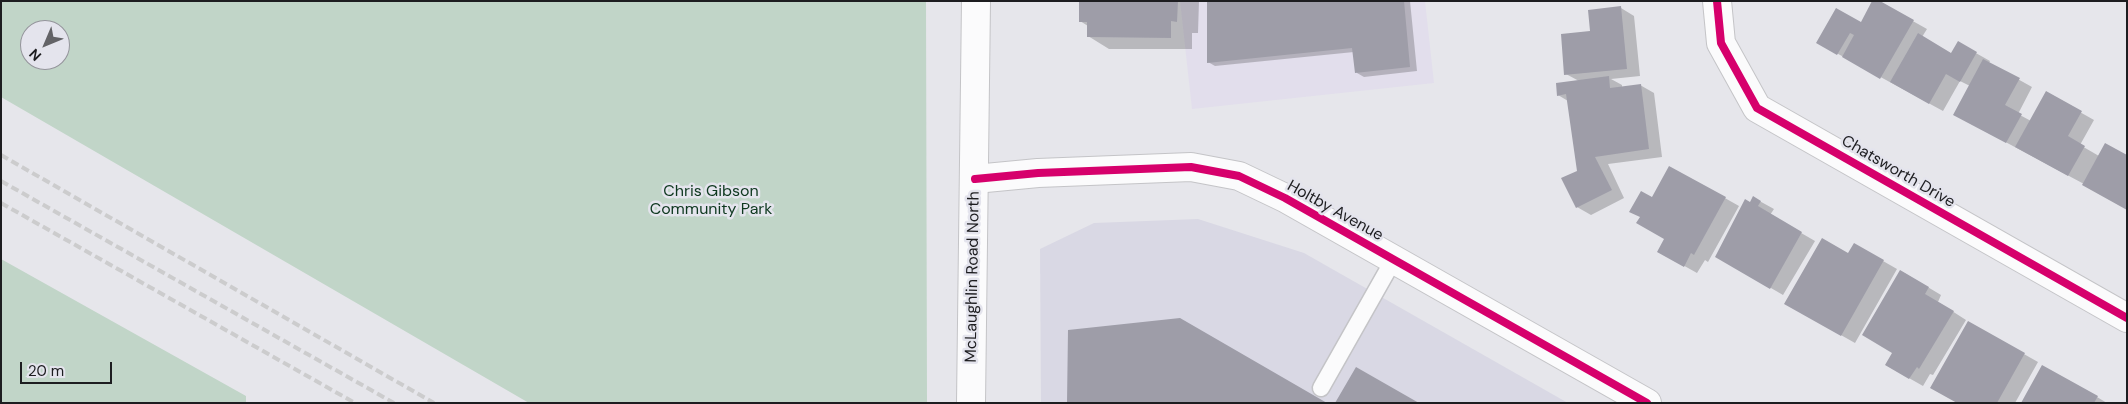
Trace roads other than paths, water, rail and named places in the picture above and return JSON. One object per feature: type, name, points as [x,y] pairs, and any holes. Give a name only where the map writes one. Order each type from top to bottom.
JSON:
[{"type":"street","name":"McLaughlin Road North","points":[[971,403],[976,1]]},
{"type":"street","name":"Chatsworth Drive","points":[[1717,1],[1721,44],[1757,108],[2127,318]]},
{"type":"street","name":"Holtby Avenue","points":[[975,179],[1038,173],[1191,167],[1239,176],[1285,198],[1648,403]]},
{"type":"lane","points":[[1321,388],[1394,259]]},
{"type":"railway","points":[[1,155],[434,403]]},
{"type":"railway","points":[[1,181],[394,403]]},
{"type":"railway","points":[[1,203],[355,403]]},
{"type":"park label","name":"Chris Gibson Community Park","points":[[711,201]]}]
